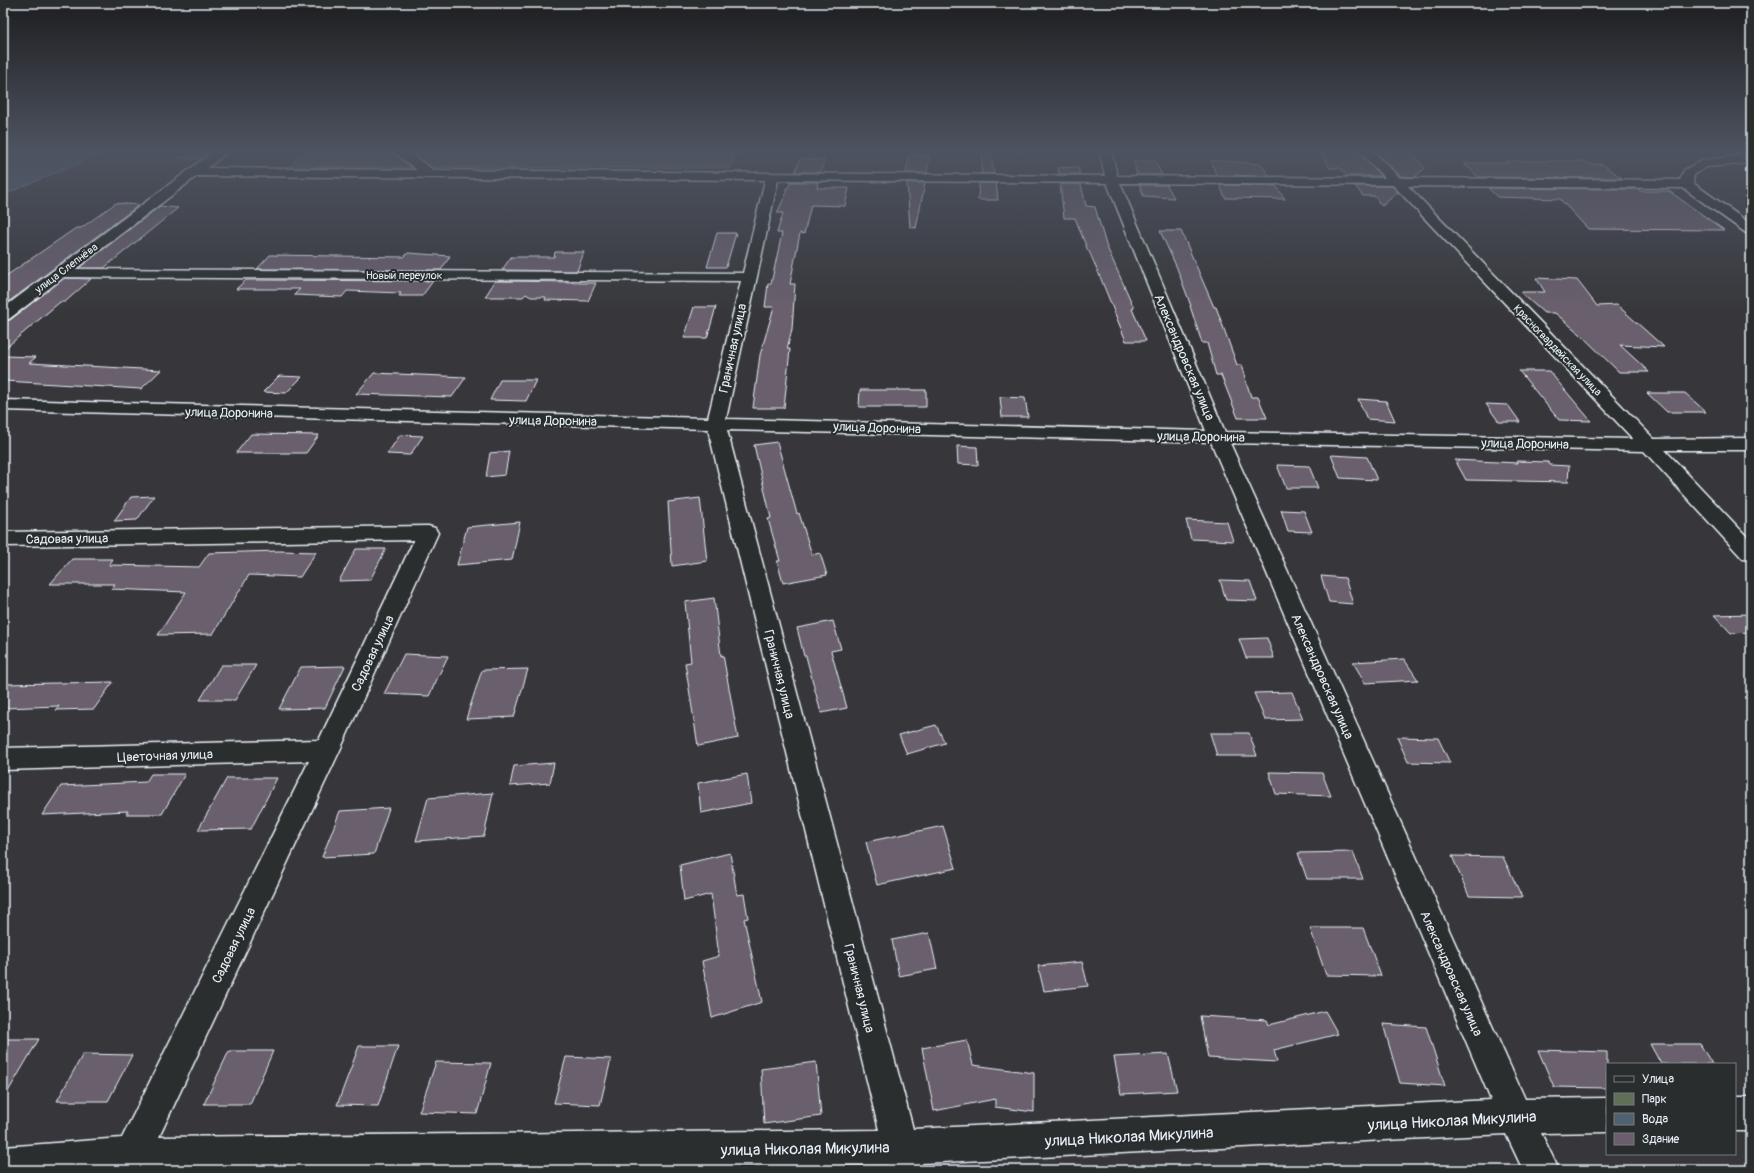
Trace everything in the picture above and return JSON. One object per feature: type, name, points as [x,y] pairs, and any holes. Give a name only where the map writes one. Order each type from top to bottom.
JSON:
[{"type":"street","name":"улица Слепнёва","points":[[3,316],[152,204]]},
{"type":"street","name":"Граничная улица","points":[[766,204],[716,423],[903,1159]]},
{"type":"street","name":"Александровская улица","points":[[1122,204],[1218,437],[1515,1116],[1541,1170]]},
{"type":"street","name":"Красногвардейская улица","points":[[1418,204],[1649,445],[1751,554]]},
{"type":"street","points":[[1714,204],[1751,230]]},
{"type":"street","name":"Новый переулок","points":[[60,273],[748,277]]},
{"type":"street","name":"улица Доронина","points":[[3,405],[483,419],[716,423],[1218,437],[1649,445],[1751,444]]},
{"type":"street","name":"Садовая улица","points":[[3,539],[428,533],[327,750],[132,1155]]},
{"type":"street","name":"Цветочная улица","points":[[3,759],[327,750]]},
{"type":"street","points":[[1736,1114],[1751,1114]]},
{"type":"street","name":"улица Николая Микулина","points":[[11,1167],[132,1155],[903,1159],[1515,1116],[1606,1115]]},
{"type":"building","points":[[115,204],[139,205],[3,306],[3,278],[76,228],[81,228]]},
{"type":"building","points":[[781,204],[846,204],[845,206],[811,205],[804,234],[800,233],[790,284],[795,284],[792,329],[787,349],[790,349],[784,408],[753,408],[760,355],[774,307],[765,307],[768,284],[771,284],[782,233],[777,233],[783,213],[777,213]]},
{"type":"building","points":[[908,204],[921,204],[916,228],[910,227]]},
{"type":"building","points":[[1062,204],[1085,204],[1086,206],[1095,207],[1106,245],[1134,308],[1132,309],[1146,341],[1126,341],[1075,218],[1064,218]]},
{"type":"building","points":[[1564,204],[1687,204],[1724,230],[1588,229]]},
{"type":"building","points":[[160,206],[178,208],[104,268],[79,268]]},
{"type":"building","points":[[1160,231],[1181,231],[1214,307],[1216,307],[1237,365],[1241,365],[1251,397],[1258,397],[1267,418],[1238,418],[1221,375],[1216,375],[1207,343],[1202,343],[1191,306],[1177,268]]},
{"type":"building","points":[[717,233],[736,233],[726,267],[707,267]]},
{"type":"building","points":[[555,252],[584,252],[577,271],[502,270],[511,257],[554,257]]},
{"type":"building","points":[[408,253],[450,256],[441,270],[257,269],[270,255],[404,257]]},
{"type":"building","points":[[64,278],[91,279],[65,302],[60,302],[3,350],[3,322],[10,320]]},
{"type":"building","points":[[1536,278],[1577,280],[1597,306],[1617,305],[1664,347],[1620,345],[1649,372],[1619,372],[1579,333],[1555,313],[1544,313],[1520,292],[1545,292]]},
{"type":"building","points":[[246,280],[433,281],[422,296],[399,296],[401,293],[347,291],[342,297],[294,295],[300,289],[236,289]]},
{"type":"building","points":[[495,281],[596,283],[588,301],[545,300],[546,297],[531,297],[526,294],[523,297],[485,297]]},
{"type":"building","points":[[694,307],[716,307],[707,338],[684,338]]},
{"type":"building","points":[[3,356],[36,357],[29,363],[161,370],[141,389],[5,381],[3,383]]},
{"type":"building","points":[[1519,371],[1549,371],[1591,421],[1559,420]]},
{"type":"building","points":[[374,373],[466,377],[452,397],[356,394]]},
{"type":"building","points":[[279,376],[302,377],[286,393],[263,392]]},
{"type":"building","points":[[500,380],[536,380],[526,401],[490,400]]},
{"type":"building","points":[[860,390],[926,390],[926,407],[859,407]]},
{"type":"building","points":[[1647,393],[1685,393],[1706,412],[1667,412]]},
{"type":"building","points":[[1000,397],[1025,398],[1028,417],[1002,417]]},
{"type":"building","points":[[1358,399],[1386,401],[1395,421],[1367,419]]},
{"type":"building","points":[[1486,404],[1508,405],[1520,422],[1499,422]]},
{"type":"building","points":[[251,434],[319,435],[306,453],[236,453]]},
{"type":"building","points":[[400,435],[423,436],[410,455],[387,454]]},
{"type":"building","points":[[777,442],[797,514],[799,513],[812,555],[820,553],[827,575],[783,583],[777,561],[780,561],[768,519],[771,518],[754,445]]},
{"type":"building","points":[[957,446],[977,447],[978,465],[958,464]]},
{"type":"building","points":[[509,451],[505,475],[486,477],[490,453]]},
{"type":"building","points":[[1331,455],[1367,457],[1377,480],[1340,478]]},
{"type":"building","points":[[1455,460],[1518,463],[1516,461],[1548,462],[1550,465],[1569,466],[1568,482],[1466,480]]},
{"type":"building","points":[[1277,465],[1309,466],[1318,488],[1286,488]]},
{"type":"building","points":[[154,496],[137,520],[114,521],[131,497]]},
{"type":"building","points":[[700,498],[707,561],[672,566],[668,502]]},
{"type":"building","points":[[1281,510],[1304,511],[1312,532],[1288,531]]},
{"type":"building","points":[[1186,520],[1227,522],[1233,541],[1191,539]]},
{"type":"building","points":[[520,522],[512,560],[457,565],[467,527]]},
{"type":"building","points":[[356,549],[386,549],[370,580],[339,581]]},
{"type":"building","points":[[280,551],[316,552],[300,577],[249,575],[213,634],[158,635],[186,592],[111,589],[115,584],[50,584],[72,559],[113,559],[109,565],[199,567],[209,553]]},
{"type":"building","points":[[1321,576],[1345,578],[1353,604],[1329,602]]},
{"type":"building","points":[[1220,580],[1250,581],[1257,601],[1226,600]]},
{"type":"building","points":[[714,598],[721,656],[723,655],[738,738],[698,746],[685,663],[691,662],[685,602]]},
{"type":"building","points":[[1751,614],[1751,632],[1731,633],[1714,615]]},
{"type":"building","points":[[833,621],[841,649],[831,651],[847,708],[821,713],[797,628]]},
{"type":"building","points":[[1267,638],[1274,658],[1246,658],[1239,639]]},
{"type":"building","points":[[404,654],[448,656],[429,696],[384,694]]},
{"type":"building","points":[[1404,659],[1418,680],[1365,683],[1353,662]]},
{"type":"building","points":[[221,665],[256,665],[235,700],[200,700]]},
{"type":"building","points":[[345,666],[325,708],[279,709],[301,667]]},
{"type":"building","points":[[528,669],[514,717],[466,719],[482,670]]},
{"type":"building","points":[[113,682],[94,709],[56,710],[59,706],[3,708],[3,684]]},
{"type":"building","points":[[1292,692],[1303,719],[1265,720],[1254,693]]},
{"type":"building","points":[[936,725],[945,743],[907,754],[899,735]]},
{"type":"building","points":[[1210,733],[1249,733],[1257,756],[1217,756]]},
{"type":"building","points":[[1397,737],[1438,738],[1450,763],[1408,762]]},
{"type":"building","points":[[554,763],[550,783],[510,786],[514,766]]},
{"type":"building","points":[[1269,772],[1322,773],[1331,796],[1276,794]]},
{"type":"building","points":[[151,774],[185,774],[162,814],[126,814],[128,811],[42,815],[61,786],[146,782]]},
{"type":"building","points":[[747,774],[751,803],[701,813],[698,783]]},
{"type":"building","points":[[227,778],[277,778],[251,829],[198,830]]},
{"type":"building","points":[[493,793],[484,836],[416,841],[428,798]]},
{"type":"building","points":[[389,808],[374,854],[322,857],[340,811]]},
{"type":"building","points":[[943,826],[956,868],[877,885],[866,842]]},
{"type":"building","points":[[1353,852],[1363,879],[1307,879],[1298,853]]},
{"type":"building","points":[[730,853],[737,895],[744,894],[748,918],[744,919],[762,1002],[712,1018],[702,961],[719,956],[711,894],[684,901],[680,865]]},
{"type":"building","points":[[1452,856],[1503,857],[1522,897],[1469,896]]},
{"type":"building","points":[[1310,928],[1363,928],[1381,976],[1326,975]]},
{"type":"building","points":[[929,933],[937,969],[899,976],[892,940]]},
{"type":"building","points":[[1082,962],[1088,986],[1044,991],[1038,966]]},
{"type":"building","points":[[1325,1011],[1338,1034],[1274,1050],[1277,1062],[1208,1058],[1200,1016],[1267,1020],[1269,1025]]},
{"type":"building","points":[[1383,1024],[1426,1027],[1445,1086],[1400,1083]]},
{"type":"building","points":[[3,1039],[39,1039],[3,1100]]},
{"type":"building","points":[[967,1040],[973,1065],[1034,1073],[1034,1112],[995,1107],[995,1099],[934,1111],[922,1048]]},
{"type":"building","points":[[1650,1044],[1700,1044],[1711,1063],[1660,1063]]},
{"type":"building","points":[[359,1046],[398,1046],[378,1106],[337,1105]]},
{"type":"building","points":[[1538,1050],[1607,1052],[1606,1088],[1554,1087]]},
{"type":"building","points":[[229,1051],[273,1051],[250,1104],[204,1104]]},
{"type":"building","points":[[83,1054],[132,1055],[108,1101],[57,1101]]},
{"type":"building","points":[[1168,1054],[1177,1091],[1121,1094],[1114,1057]]},
{"type":"building","points":[[566,1057],[611,1059],[600,1105],[554,1103]]},
{"type":"building","points":[[436,1062],[491,1063],[477,1114],[419,1112]]},
{"type":"building","points":[[816,1062],[821,1116],[764,1124],[761,1069]]}]
